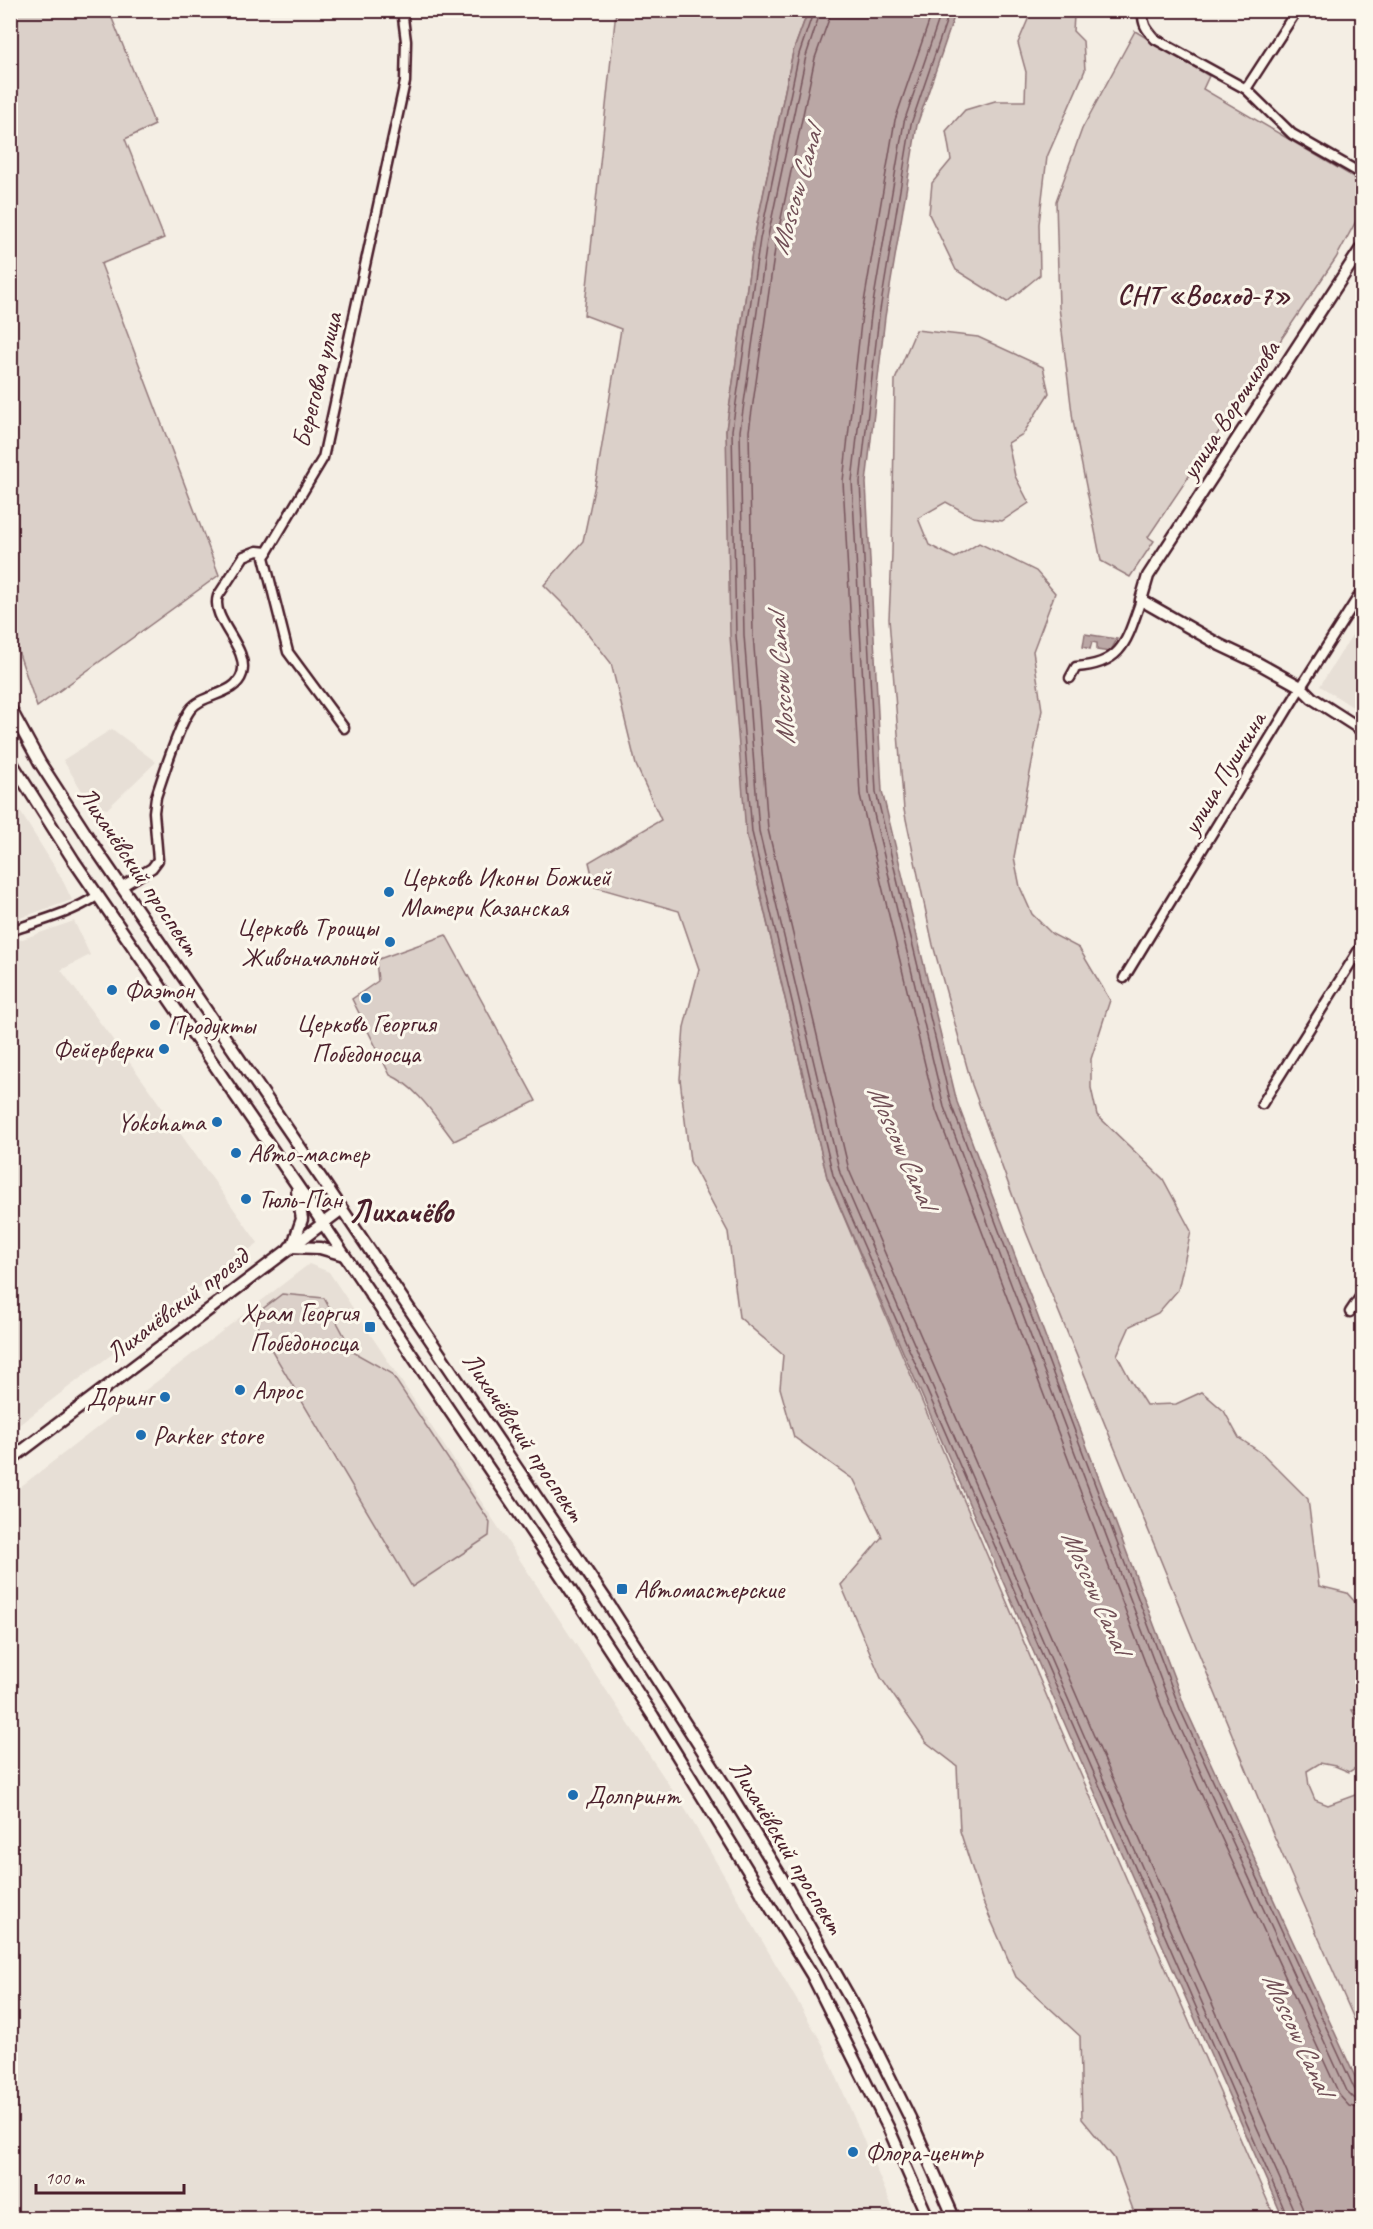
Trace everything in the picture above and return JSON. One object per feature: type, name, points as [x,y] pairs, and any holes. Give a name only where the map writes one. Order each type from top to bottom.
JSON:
[{"type":"main road","name":"улица Ворошилова","points":[[1141,600],[1148,576],[1362,248]]},
{"type":"main road","points":[[1141,600],[1301,687],[1312,698],[1362,730]]},
{"type":"main road","name":"Лихачёвский проспект","points":[[10,708],[45,771],[121,887],[618,1618],[780,1875],[857,2011],[910,2118],[954,2218]]},
{"type":"main road","name":"Лихачёвский проспект","points":[[10,760],[46,819],[323,1223],[627,1675],[787,1932],[838,2025],[888,2127],[928,2218]]},
{"type":"main road","points":[[290,1247],[297,1236],[302,1219],[295,1182]]},
{"type":"main road","name":"Лихачёвский проезд","points":[[10,1460],[342,1209]]},
{"type":"main road","points":[[290,1247],[320,1248],[345,1256]]},
{"type":"street","name":"Береговая улица","points":[[267,552],[323,458],[405,82],[406,41],[402,10]]},
{"type":"street","points":[[1143,10],[1142,21],[1146,30],[1155,39],[1246,89],[1292,134],[1362,174]]},
{"type":"street","points":[[1246,89],[1297,10]]},
{"type":"street","points":[[121,887],[152,868],[158,860],[154,819],[156,797],[189,711],[202,701],[232,687],[240,679],[243,662],[219,612],[216,600],[244,556],[256,551],[267,552],[264,557],[288,652],[344,728]]},
{"type":"street","name":"улица Пушкина","points":[[1124,978],[1362,591]]},
{"type":"street","points":[[1071,678],[1076,667],[1101,663],[1113,657],[1120,650],[1141,600]]},
{"type":"street","points":[[10,931],[64,913],[98,896]]},
{"type":"street","points":[[1262,1104],[1362,945]]},
{"type":"street","points":[[1350,1312],[1362,1294]]},
{"type":"shaded area","points":[[10,11],[109,11],[155,125],[125,139],[164,238],[101,264],[219,575],[37,707],[10,627]]},
{"type":"shaded area","points":[[616,11],[808,11],[793,52],[754,239],[726,430],[746,833],[827,1177],[1056,1718],[1275,2218],[1136,2218],[1114,2158],[1082,2119],[1080,2036],[1016,1977],[983,1902],[960,1831],[957,1766],[926,1742],[881,1678],[841,1585],[882,1537],[854,1480],[794,1437],[780,1388],[783,1355],[739,1317],[728,1232],[690,1161],[680,1079],[684,1027],[699,969],[679,911],[595,887],[589,862],[661,820],[636,765],[611,663],[571,612],[544,585],[583,541],[597,475],[621,329],[584,315]]},
{"type":"shaded area","points":[[1041,11],[1079,11],[1074,16],[1073,31],[1083,41],[1085,70],[1047,157],[1039,224],[1040,275],[1007,302],[956,270],[929,214],[932,183],[951,160],[946,131],[965,110],[995,101],[1025,101],[1026,72],[1018,43],[1029,17]]},
{"type":"shaded area","points":[[1135,31],[1209,76],[1203,89],[1362,182],[1362,210],[1336,258],[1148,537],[1154,541],[1130,577],[1101,561],[1073,421],[1059,307],[1056,201],[1082,129]]},
{"type":"shaded area","points":[[916,330],[978,337],[1043,367],[1049,393],[1023,434],[1008,443],[1015,476],[1029,503],[1002,521],[973,517],[946,502],[918,518],[929,545],[955,558],[979,543],[1036,571],[1055,593],[1033,651],[1042,710],[1014,857],[1020,887],[1032,914],[1052,934],[1079,948],[1110,1000],[1091,1059],[1091,1088],[1097,1115],[1163,1179],[1191,1231],[1178,1290],[1158,1313],[1130,1326],[1117,1355],[1146,1405],[1176,1404],[1202,1392],[1224,1411],[1239,1438],[1263,1454],[1308,1499],[1319,1586],[1347,1593],[1362,1610],[1362,1710],[1352,1710],[1362,1727],[1362,1764],[1349,1772],[1320,1763],[1307,1771],[1309,1786],[1315,1800],[1328,1805],[1355,1795],[1362,1797],[1362,2037],[1268,1822],[1026,1232],[972,1085],[933,945],[904,810],[889,619],[895,380]]},
{"type":"shaded area","points":[[1362,619],[1362,713],[1320,686]]},
{"type":"shaded area","points":[[112,729],[156,762],[107,809],[90,804],[63,760]]},
{"type":"shaded area","points":[[11,797],[61,877],[72,900],[11,921]]},
{"type":"shaded area","points":[[74,921],[90,955],[61,970],[258,1243],[11,1431],[11,943]]},
{"type":"shaded area","points":[[446,935],[536,1101],[454,1141],[418,1095],[390,1075],[352,999],[378,981],[376,960]]},
{"type":"shaded area","points":[[309,1264],[329,1272],[687,1812],[823,2045],[897,2218],[11,2218],[11,1494]]},
{"type":"shaded area","points":[[282,1294],[324,1298],[353,1352],[391,1373],[490,1522],[489,1536],[412,1587],[252,1317]]},
{"type":"water","name":"Moscow Canal","points":[[808,11],[956,11],[917,125],[885,317],[866,483],[882,791],[957,1102],[1185,1707],[1362,2092],[1362,2218],[1283,2218],[827,1177],[746,832],[730,636],[726,430],[754,239],[793,52]]},
{"type":"water","points":[[1085,634],[1117,639],[1110,652],[1097,650],[1097,643],[1092,642],[1090,649],[1083,647]]},
{"type":"place","name":"Церковь Иконы Божией Матери Казанская","points":[[389,892]]},
{"type":"place","name":"Церковь Троицы Живоначальной","points":[[390,942]]},
{"type":"place","name":"Фаэтон","points":[[112,990]]},
{"type":"place","name":"Церковь Георгия Победоносца","points":[[366,998]]},
{"type":"place","name":"Продукты","points":[[155,1025]]},
{"type":"place","name":"Фейерверки","points":[[164,1049]]},
{"type":"place","name":"Yokohama","points":[[217,1122]]},
{"type":"place","name":"Авто-мастер","points":[[236,1153]]},
{"type":"place","name":"Тюль-Пан","points":[[246,1199]]},
{"type":"place","name":"Храм Георгия Победоносца","points":[[370,1327]]},
{"type":"place","name":"Алрос","points":[[240,1390]]},
{"type":"place","name":"Доринг","points":[[165,1397]]},
{"type":"place","name":"Parker store","points":[[141,1435]]},
{"type":"place","name":"Автомастерские","points":[[622,1589]]},
{"type":"place","name":"Долпринт","points":[[573,1795]]},
{"type":"place","name":"Флора-центр","points":[[853,2152]]},
{"type":"district","name":"СНТ «Восход-7»","points":[[1204,295]]},
{"type":"district","name":"Лихачёво","points":[[401,1211]]}]
